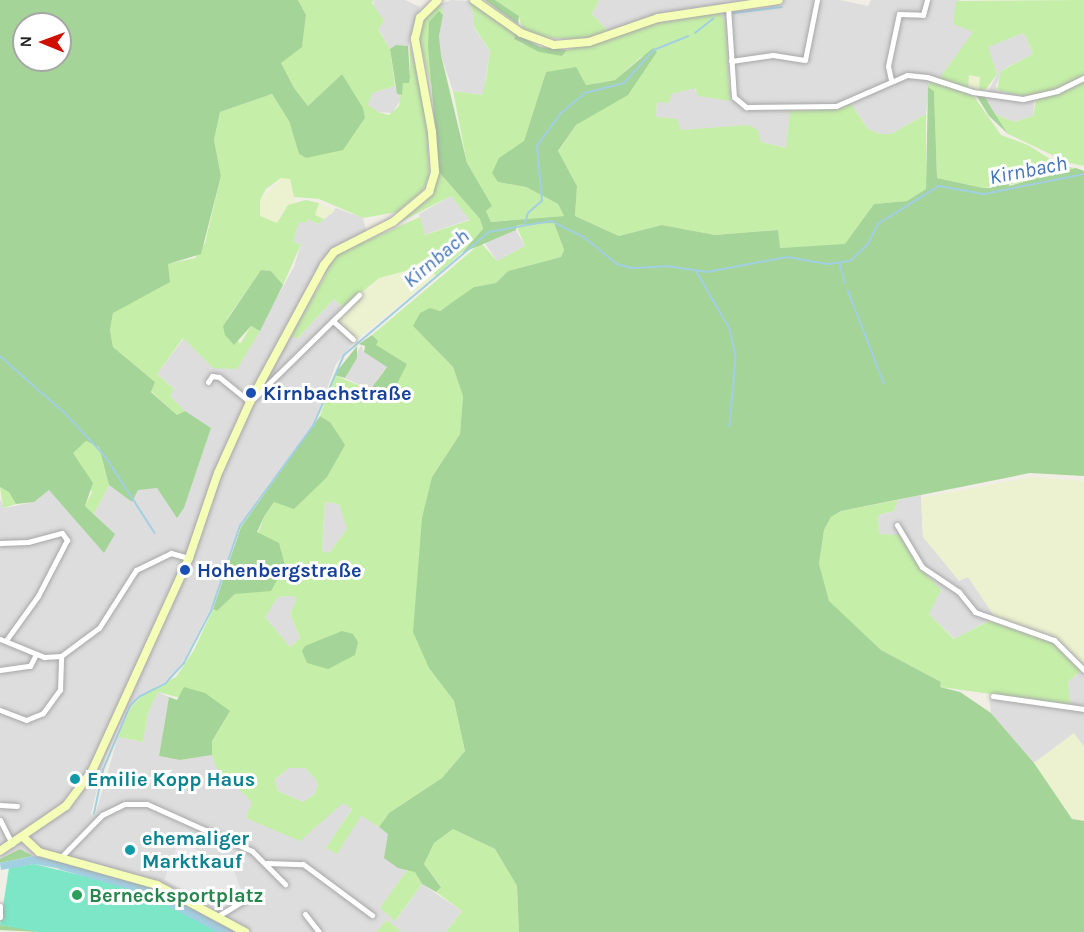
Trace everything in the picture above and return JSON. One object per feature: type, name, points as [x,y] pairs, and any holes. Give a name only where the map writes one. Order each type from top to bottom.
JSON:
[{"type":"main road","points":[[0,851],[23,837],[80,790],[189,558],[218,473],[250,402],[334,252],[393,222],[429,192],[435,172],[432,132],[415,39],[420,18],[438,0]]},
{"type":"main road","points":[[474,0],[521,33],[554,45],[589,42],[658,18],[779,0]]},
{"type":"main road","points":[[23,837],[39,852],[62,856],[151,882],[219,916],[245,932]]},
{"type":"street","points":[[731,61],[772,56],[805,60],[818,0]]},
{"type":"street","points":[[891,80],[888,66],[899,14],[923,15],[927,0]]},
{"type":"street","points":[[728,8],[734,97],[746,107],[836,106],[891,80],[917,75],[973,92],[1023,99],[1047,94],[1084,78]]},
{"type":"street","points":[[208,381],[212,376],[219,377],[250,402],[359,295]]},
{"type":"street","points":[[333,321],[353,339]]},
{"type":"street","points":[[897,525],[922,567],[958,592],[975,612],[1054,640],[1084,670]]},
{"type":"street","points":[[0,543],[28,542],[62,533],[67,540],[38,596],[8,639]]},
{"type":"street","points":[[0,639],[8,639],[36,654],[61,656],[99,628],[136,570],[171,553],[189,558]]},
{"type":"street","points":[[0,670],[30,666],[36,654]]},
{"type":"street","points":[[0,710],[26,720],[44,713],[60,690],[61,656]]},
{"type":"street","points":[[993,696],[1084,709]]},
{"type":"street","points":[[62,856],[102,815],[136,803],[147,804],[242,846],[267,863],[285,884]]},
{"type":"street","points":[[0,805],[17,806]]},
{"type":"street","points":[[0,819],[12,844]]},
{"type":"street","points":[[267,863],[303,864],[372,915]]},
{"type":"street","points":[[219,916],[251,896]]},
{"type":"street","points":[[0,906],[0,917]]},
{"type":"street","points":[[305,914],[319,932]]},
{"type":"shaded area","points":[[373,0],[405,0],[420,7],[408,46],[390,49],[378,28]]},
{"type":"shaded area","points":[[451,0],[468,1],[474,14],[474,28],[490,51],[483,95],[453,91],[441,55],[439,36],[443,15],[438,5]]},
{"type":"shaded area","points":[[599,0],[840,0],[868,6],[871,0],[959,0],[974,32],[939,79],[930,80],[926,114],[891,134],[880,134],[868,129],[851,104],[791,111],[787,148],[761,142],[733,127],[681,130],[656,117],[657,102],[671,94],[695,87],[695,91],[732,89],[713,6],[668,12],[608,31],[592,14]]},
{"type":"shaded area","points":[[1024,33],[1033,54],[1004,69],[996,85],[997,90],[1035,95],[1033,116],[1014,122],[995,114],[983,94],[987,94],[997,74],[987,47]]},
{"type":"shaded area","points":[[395,86],[402,98],[392,113],[378,112],[367,105],[372,93]]},
{"type":"shaded area","points":[[451,196],[471,219],[424,235],[419,214]]},
{"type":"shaded area","points":[[336,208],[363,218],[368,239],[360,242],[321,278],[297,339],[334,299],[343,308],[334,318],[357,339],[336,364],[314,424],[239,526],[213,603],[186,657],[171,678],[129,705],[105,758],[91,814],[95,815],[118,737],[143,742],[148,713],[158,692],[169,697],[159,756],[180,760],[212,755],[252,802],[343,803],[352,808],[327,848],[337,853],[361,815],[389,834],[398,868],[408,869],[381,908],[396,920],[422,884],[462,911],[446,932],[401,932],[387,920],[376,932],[234,932],[135,882],[33,856],[20,849],[0,859],[0,499],[4,508],[34,502],[49,490],[73,516],[115,534],[94,514],[109,485],[132,502],[138,489],[157,488],[177,517],[184,508],[211,428],[188,415],[170,396],[174,389],[157,374],[184,338],[213,367],[237,368],[294,267],[301,244],[293,242],[299,221],[307,219],[319,224]]},
{"type":"shaded area","points":[[516,230],[525,246],[497,261],[484,242]]},
{"type":"shaded area","points":[[361,345],[364,352],[387,366],[370,390],[345,378]]},
{"type":"shaded area","points":[[921,495],[923,537],[968,577],[995,617],[955,639],[928,613],[941,590],[920,568],[899,535],[879,535],[878,515],[894,511],[898,500]]},
{"type":"shaded area","points":[[325,502],[339,504],[348,529],[329,553],[322,551]]},
{"type":"shaded area","points":[[278,597],[298,598],[290,614],[300,638],[290,647],[265,617]]},
{"type":"shaded area","points":[[1084,669],[1084,747],[1074,734],[1034,763],[991,713],[989,698],[1069,708],[1068,682]]},
{"type":"shaded area","points":[[289,768],[305,768],[315,778],[318,785],[314,795],[303,802],[278,791],[275,779]]},
{"type":"shaded area","points":[[179,841],[233,868],[241,890],[235,900],[221,910],[164,880]]},
{"type":"green space","points":[[0,0],[298,0],[306,15],[302,47],[281,63],[294,88],[308,106],[342,74],[363,108],[365,118],[343,150],[306,158],[299,154],[289,121],[272,94],[220,112],[214,140],[221,176],[201,254],[168,264],[170,282],[113,313],[110,330],[113,347],[155,382],[151,392],[177,415],[185,411],[211,428],[184,508],[177,518],[157,488],[138,490],[132,502],[109,485],[99,447],[86,441],[73,453],[93,483],[85,506],[115,534],[104,553],[49,490],[34,502],[16,504],[9,492],[0,487]]},
{"type":"green space","points":[[298,0],[373,0],[372,3],[384,21],[378,29],[390,49],[395,86],[372,93],[368,105],[378,112],[389,115],[399,106],[403,83],[409,83],[410,78],[410,44],[427,117],[429,177],[422,191],[397,212],[363,218],[319,199],[294,197],[290,179],[281,178],[266,189],[260,200],[260,216],[277,223],[288,205],[306,200],[319,203],[315,215],[324,219],[319,224],[307,219],[306,223],[299,222],[293,242],[301,244],[283,285],[271,271],[261,270],[227,319],[240,344],[251,326],[260,331],[237,369],[213,368],[183,338],[157,374],[174,389],[170,396],[185,411],[177,415],[151,391],[155,382],[113,347],[110,330],[113,313],[167,264],[195,258],[205,243],[221,176],[214,140],[220,112],[272,94],[289,121],[299,154],[306,158],[358,128],[365,118],[342,74],[308,106],[294,88],[280,63],[302,46],[306,15]]},
{"type":"green space","points":[[485,0],[495,0],[519,16],[518,24]]},
{"type":"green space","points":[[495,0],[599,0],[592,14],[608,31],[583,40],[540,37],[522,28],[519,16]]},
{"type":"green space","points":[[1084,0],[1084,75],[1058,89],[1035,95],[1021,96],[997,90],[1001,71],[1033,54],[1024,33],[988,47],[997,74],[986,89],[979,91],[980,77],[969,75],[968,89],[939,79],[973,32],[953,24],[956,1]]},
{"type":"green space","points":[[468,1],[516,34],[514,39],[522,44],[562,56],[567,50],[641,26],[720,13],[725,23],[730,101],[698,96],[695,88],[671,94],[669,103],[657,102],[656,117],[677,119],[681,130],[748,125],[758,130],[761,142],[786,148],[790,111],[835,109],[851,104],[868,129],[880,134],[891,134],[926,114],[926,189],[907,201],[874,204],[845,245],[780,248],[777,230],[715,235],[662,225],[619,236],[575,216],[577,186],[558,152],[576,125],[637,81],[657,52],[641,57],[615,80],[599,83],[586,85],[546,72],[524,141],[498,182],[526,187],[558,204],[564,216],[491,222],[486,211],[491,207],[467,163],[453,91],[482,95],[486,79],[490,51],[474,27],[474,14]]},
{"type":"green space","points":[[438,5],[442,8],[443,15],[437,13],[435,18],[431,86],[418,34],[425,16]]},
{"type":"green space","points":[[439,11],[443,15],[439,36],[441,55],[467,163],[492,206],[486,211],[491,222],[564,216],[558,204],[526,187],[498,182],[492,173],[499,158],[524,141],[546,72],[576,67],[586,85],[615,80],[653,48],[657,52],[628,95],[576,125],[558,151],[577,186],[575,216],[619,236],[662,225],[715,235],[778,230],[780,248],[845,244],[874,204],[907,201],[926,189],[928,87],[934,91],[937,178],[991,188],[995,177],[1008,179],[1009,186],[1076,168],[1084,171],[1084,476],[1030,473],[841,511],[831,517],[824,530],[819,564],[829,601],[881,650],[941,682],[940,687],[960,692],[991,713],[1034,763],[1072,819],[1084,821],[1084,932],[519,932],[517,886],[495,849],[453,829],[434,843],[424,864],[441,887],[436,892],[422,884],[415,872],[398,868],[384,858],[388,834],[379,827],[389,813],[442,778],[465,751],[454,701],[429,668],[413,632],[422,518],[432,477],[460,434],[463,396],[453,367],[413,326],[420,313],[430,308],[440,311],[474,287],[496,283],[508,271],[561,257],[564,250],[554,223],[517,225],[516,230],[462,253],[483,229],[480,219],[439,172],[428,47],[429,22]]},
{"type":"green space","points":[[516,34],[540,47],[567,50],[562,56],[539,52],[514,39]]},
{"type":"green space","points":[[396,45],[408,46],[410,78],[409,83],[403,83],[402,95],[397,94],[390,49]]},
{"type":"green space","points":[[969,75],[980,77],[979,91],[968,89]]},
{"type":"green space","points":[[930,80],[973,95],[1001,135],[1028,145],[1061,166],[1076,168],[1042,180],[983,188],[937,178],[934,91],[928,87]]},
{"type":"green space","points":[[1084,80],[1084,166],[1069,163],[1008,134],[995,114],[1014,122],[1033,116],[1036,100]]},
{"type":"green space","points":[[983,94],[1008,134],[989,116],[976,95]]},
{"type":"green space","points":[[439,172],[480,219],[483,229],[473,242],[436,276],[423,260],[409,270],[379,278],[343,308],[334,299],[297,339],[292,336],[337,254],[420,217],[425,235],[470,220],[451,196],[400,222],[425,202]]},
{"type":"green space","points":[[282,178],[290,179],[296,203],[281,213],[278,223],[260,216],[260,200]]},
{"type":"green space","points":[[319,203],[335,211],[324,219],[315,215]]},
{"type":"green space","points":[[554,223],[564,250],[561,257],[508,271],[496,283],[474,287],[465,296],[413,326],[453,367],[463,396],[460,434],[432,477],[429,668],[454,701],[465,751],[442,778],[389,813],[379,827],[361,816],[337,854],[326,848],[352,809],[343,803],[300,841],[246,818],[252,802],[217,768],[212,755],[212,741],[230,711],[158,692],[148,713],[143,742],[118,737],[131,707],[143,695],[176,677],[194,650],[213,609],[217,611],[235,594],[265,515],[330,422],[320,416],[334,375],[370,390],[407,364],[375,345],[372,335],[481,243],[497,261],[525,246],[516,225]],"holes":[[[325,502],[339,504],[347,529],[329,553],[322,551]],[[278,597],[297,598],[290,614],[300,638],[290,647],[265,617]],[[289,768],[305,768],[315,778],[318,785],[314,795],[303,802],[278,791],[275,779]]]},
{"type":"green space","points":[[423,260],[436,276],[357,339],[334,318],[379,278],[409,270]]},
{"type":"green space","points":[[261,270],[271,271],[283,285],[260,331],[251,326],[234,345],[225,335],[223,326]]},
{"type":"green space","points":[[372,335],[378,341],[376,345],[407,364],[395,388],[370,390],[387,367],[364,352],[365,346],[359,344]]},
{"type":"green space","points":[[357,346],[357,358],[345,378],[334,375]]},
{"type":"green space","points":[[320,416],[330,422],[345,445],[327,477],[294,509],[274,502],[265,515],[257,532],[279,543],[285,565],[271,591],[235,594],[217,611],[213,609],[241,527]]},
{"type":"green space","points":[[86,441],[99,447],[109,485],[94,514],[85,506],[92,492],[72,453]]},
{"type":"green space","points":[[1032,477],[1084,481],[1084,667],[1055,639],[995,617],[968,577],[959,581],[923,537],[921,498]]},
{"type":"green space","points":[[0,487],[10,492],[16,504],[3,508]]},
{"type":"green space","points":[[898,500],[894,511],[878,515],[879,534],[899,535],[920,568],[941,590],[929,614],[954,639],[989,621],[1054,643],[1082,670],[1068,682],[1070,705],[940,687],[941,682],[881,650],[828,601],[819,564],[824,530],[831,517],[841,511]]},
{"type":"green space","points":[[342,631],[353,634],[358,642],[355,655],[328,669],[307,663],[302,651],[305,646]]},
{"type":"green space","points":[[184,687],[205,693],[230,711],[212,741],[212,755],[180,760],[159,756],[169,697],[177,700]]},
{"type":"green space","points":[[1074,733],[1084,747],[1084,821],[1072,819],[1034,763]]},
{"type":"green space","points":[[453,829],[495,849],[517,886],[519,932],[446,932],[462,911],[436,892],[441,886],[424,864],[434,843]]},
{"type":"green space","points":[[20,849],[33,856],[0,863],[0,859]]},
{"type":"green space","name":"Bernecksportplatz","points":[[34,864],[142,890],[220,932],[38,932],[0,925],[9,868]]},
{"type":"green space","points":[[408,869],[415,872],[422,884],[395,921],[380,908]]},
{"type":"green space","points":[[387,920],[399,930],[401,932],[376,932]]},
{"type":"green space","points":[[0,925],[26,929],[38,932],[0,930]]},
{"type":"water","points":[[33,856],[75,865],[73,871],[34,864],[1,870],[0,863]]},
{"type":"waterway","points":[[734,13],[782,7]]},
{"type":"waterway","points":[[695,33],[713,19]]},
{"type":"waterway","points":[[525,223],[528,213],[542,201],[537,146],[561,113],[585,93],[624,83],[654,50],[688,36]]},
{"type":"waterway","name":"Kirnbach","points":[[94,814],[103,770],[130,706],[139,697],[166,683],[184,663],[211,611],[240,526],[313,426],[344,355],[489,232],[551,221],[584,237],[617,264],[632,268],[667,266],[707,272],[787,257],[828,264],[850,261],[868,244],[878,224],[939,186],[984,194],[1084,174]]},
{"type":"waterway","points":[[840,263],[845,283]]},
{"type":"waterway","points":[[697,272],[730,329],[736,357],[730,426]]},
{"type":"waterway","points":[[848,290],[884,383]]},
{"type":"waterway","points":[[0,356],[65,413],[106,457],[155,533]]},
{"type":"waterway","points":[[62,865],[147,889],[228,932]]},
{"type":"place","name":"Kirnbachstraße","points":[[251,393]]},
{"type":"place","name":"Hohenbergstraße","points":[[185,570]]},
{"type":"place","name":"Emilie Kopp Haus","points":[[75,779]]},
{"type":"place","name":"ehemaliger Marktkauf","points":[[130,850]]},
{"type":"place","name":"Bernecksportplatz","points":[[77,895]]}]
